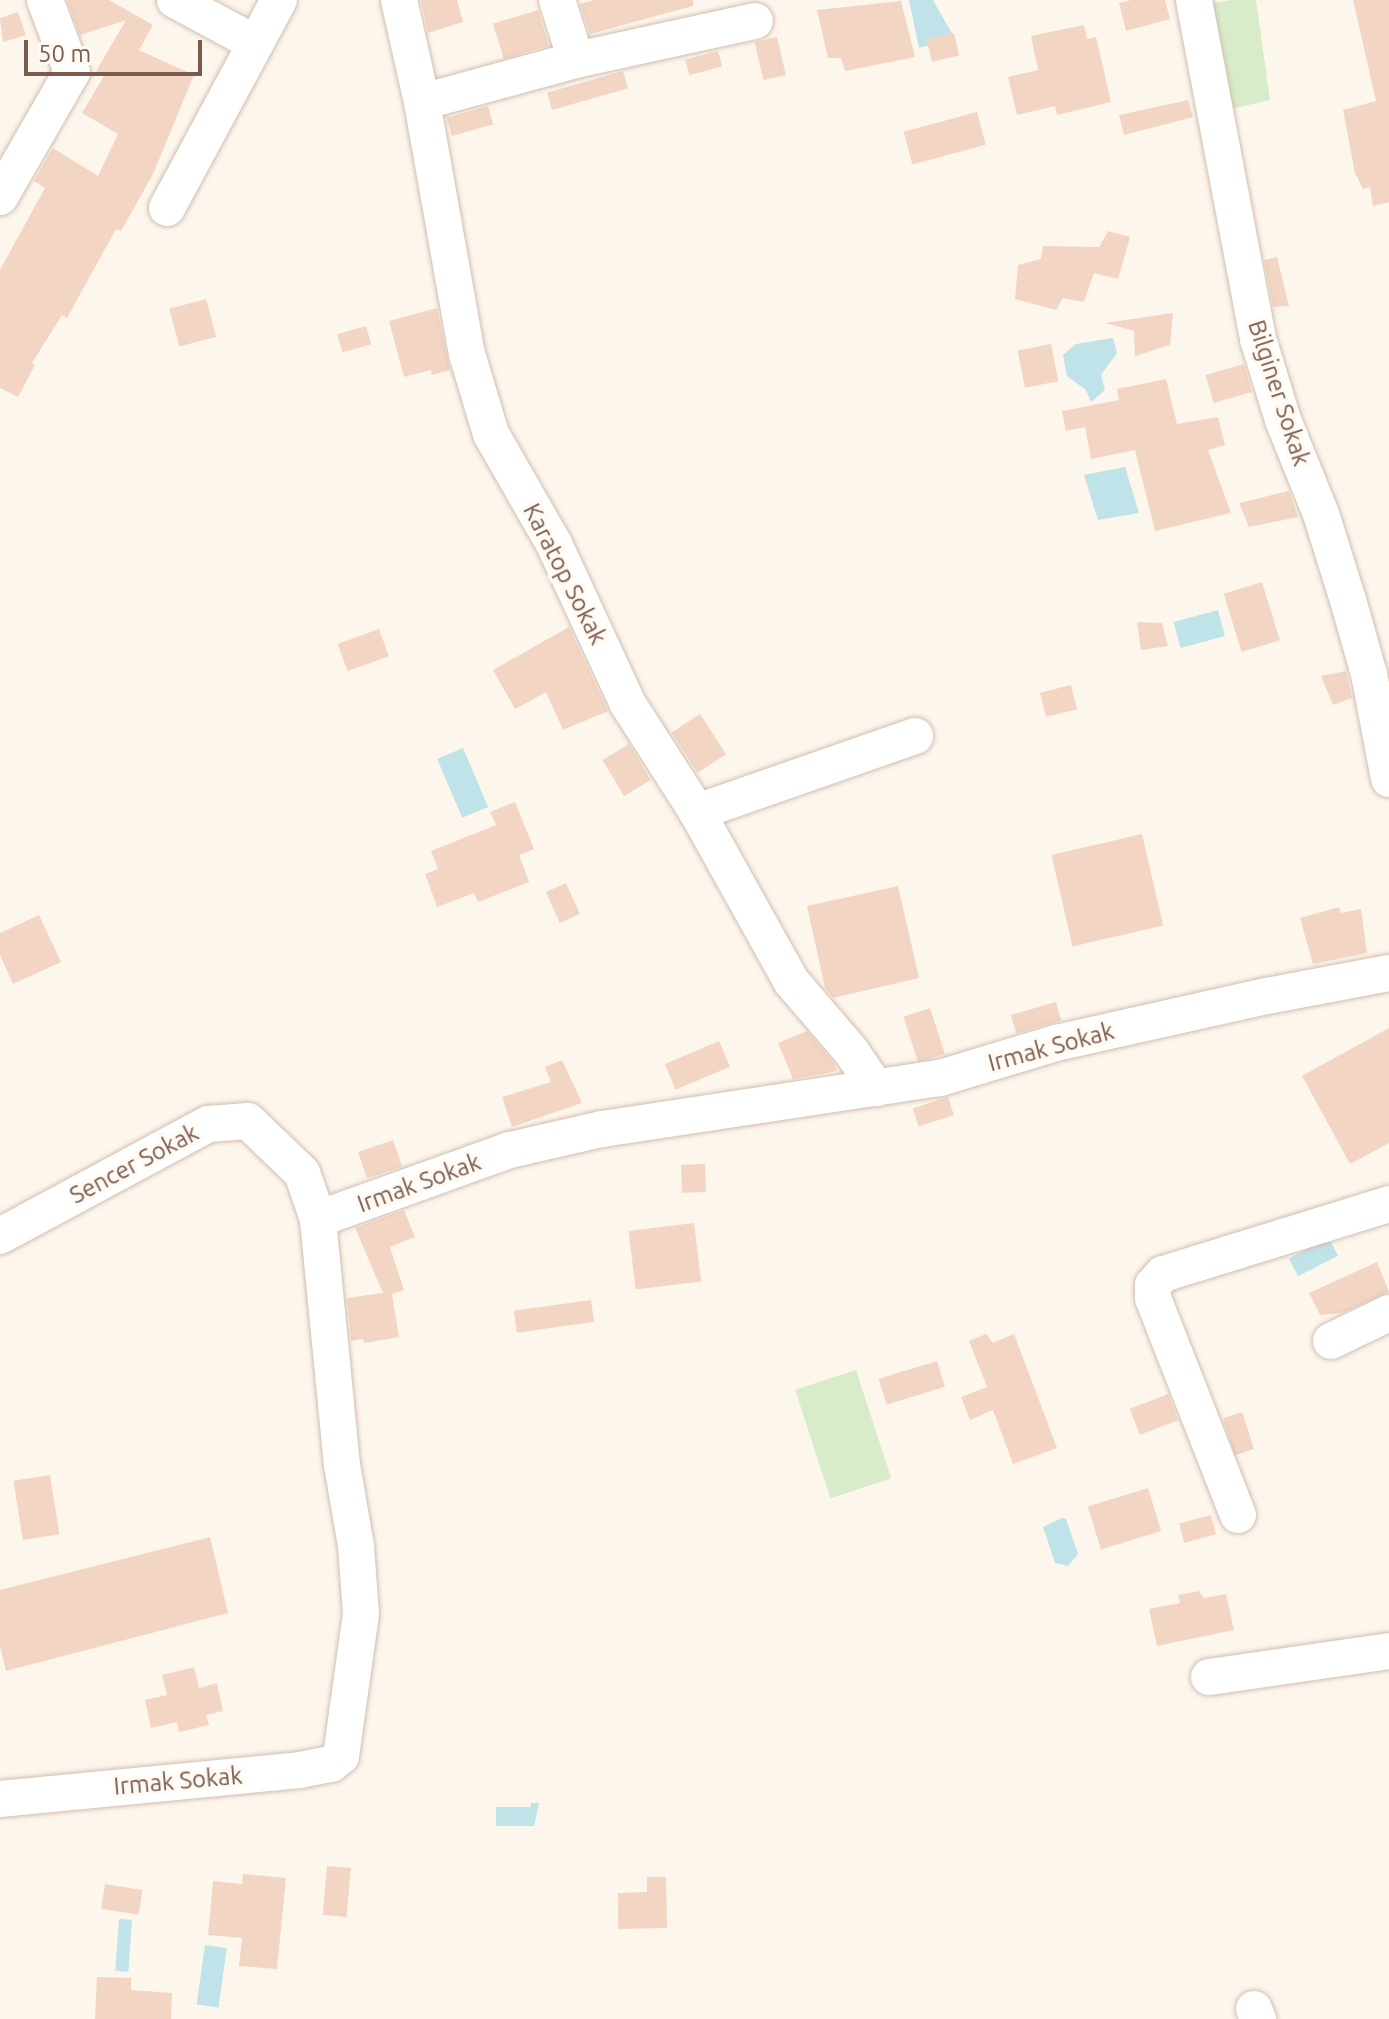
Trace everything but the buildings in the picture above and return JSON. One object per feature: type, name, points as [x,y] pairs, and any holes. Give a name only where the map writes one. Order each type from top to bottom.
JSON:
[{"type":"street","points":[[0,197],[72,72],[45,0]]},
{"type":"street","points":[[175,0],[255,43]]},
{"type":"street","points":[[167,208],[279,0]]},
{"type":"street","name":"Karatop Sokak","points":[[399,0],[422,102],[451,280],[467,354],[491,434],[554,544],[628,704],[697,812],[791,981],[851,1051],[876,1088]]},
{"type":"street","points":[[557,0],[576,60]]},
{"type":"street","name":"Bilginer Sokak","points":[[1194,0],[1258,339],[1348,600],[1369,674],[1389,779]]},
{"type":"street","points":[[422,102],[576,60],[755,21]]},
{"type":"street","points":[[697,812],[915,736]]},
{"type":"street","name":"Irmak Sokak","points":[[0,1799],[300,1770],[331,1764],[341,1756],[361,1614],[356,1546],[342,1465],[318,1219],[510,1150],[602,1129],[940,1078],[1056,1043],[1267,996],[1389,973]]},
{"type":"street","name":"Sencer Sokak","points":[[0,1236],[208,1124],[248,1121],[302,1173],[318,1219]]},
{"type":"street","points":[[1238,1515],[1153,1298],[1153,1285],[1163,1274],[1389,1204]]},
{"type":"street","points":[[1331,1341],[1389,1313]]},
{"type":"street","points":[[1209,1677],[1389,1651]]},
{"type":"green space","points":[[1256,0],[1270,100],[1218,112],[1201,5]]},
{"type":"green space","points":[[856,1370],[891,1478],[830,1498],[795,1390]]},
{"type":"water","points":[[909,0],[933,0],[955,39],[919,48]]},
{"type":"water","points":[[1113,338],[1117,353],[1101,375],[1105,390],[1091,402],[1086,390],[1067,376],[1063,355],[1076,344]]},
{"type":"water","points":[[1125,467],[1139,513],[1098,520],[1084,475]]},
{"type":"water","points":[[1218,610],[1225,636],[1181,648],[1174,622]]},
{"type":"water","points":[[463,748],[488,807],[462,818],[437,759]]},
{"type":"water","points":[[1329,1238],[1338,1256],[1298,1276],[1289,1258]]},
{"type":"water","points":[[1066,1519],[1078,1554],[1068,1566],[1055,1563],[1043,1527]]},
{"type":"water","points":[[531,1803],[539,1803],[534,1826],[496,1826],[496,1807],[531,1807]]},
{"type":"water","points":[[119,1919],[132,1920],[128,1972],[115,1971]]},
{"type":"water","points":[[205,1945],[227,1948],[218,2007],[197,2004]]}]
